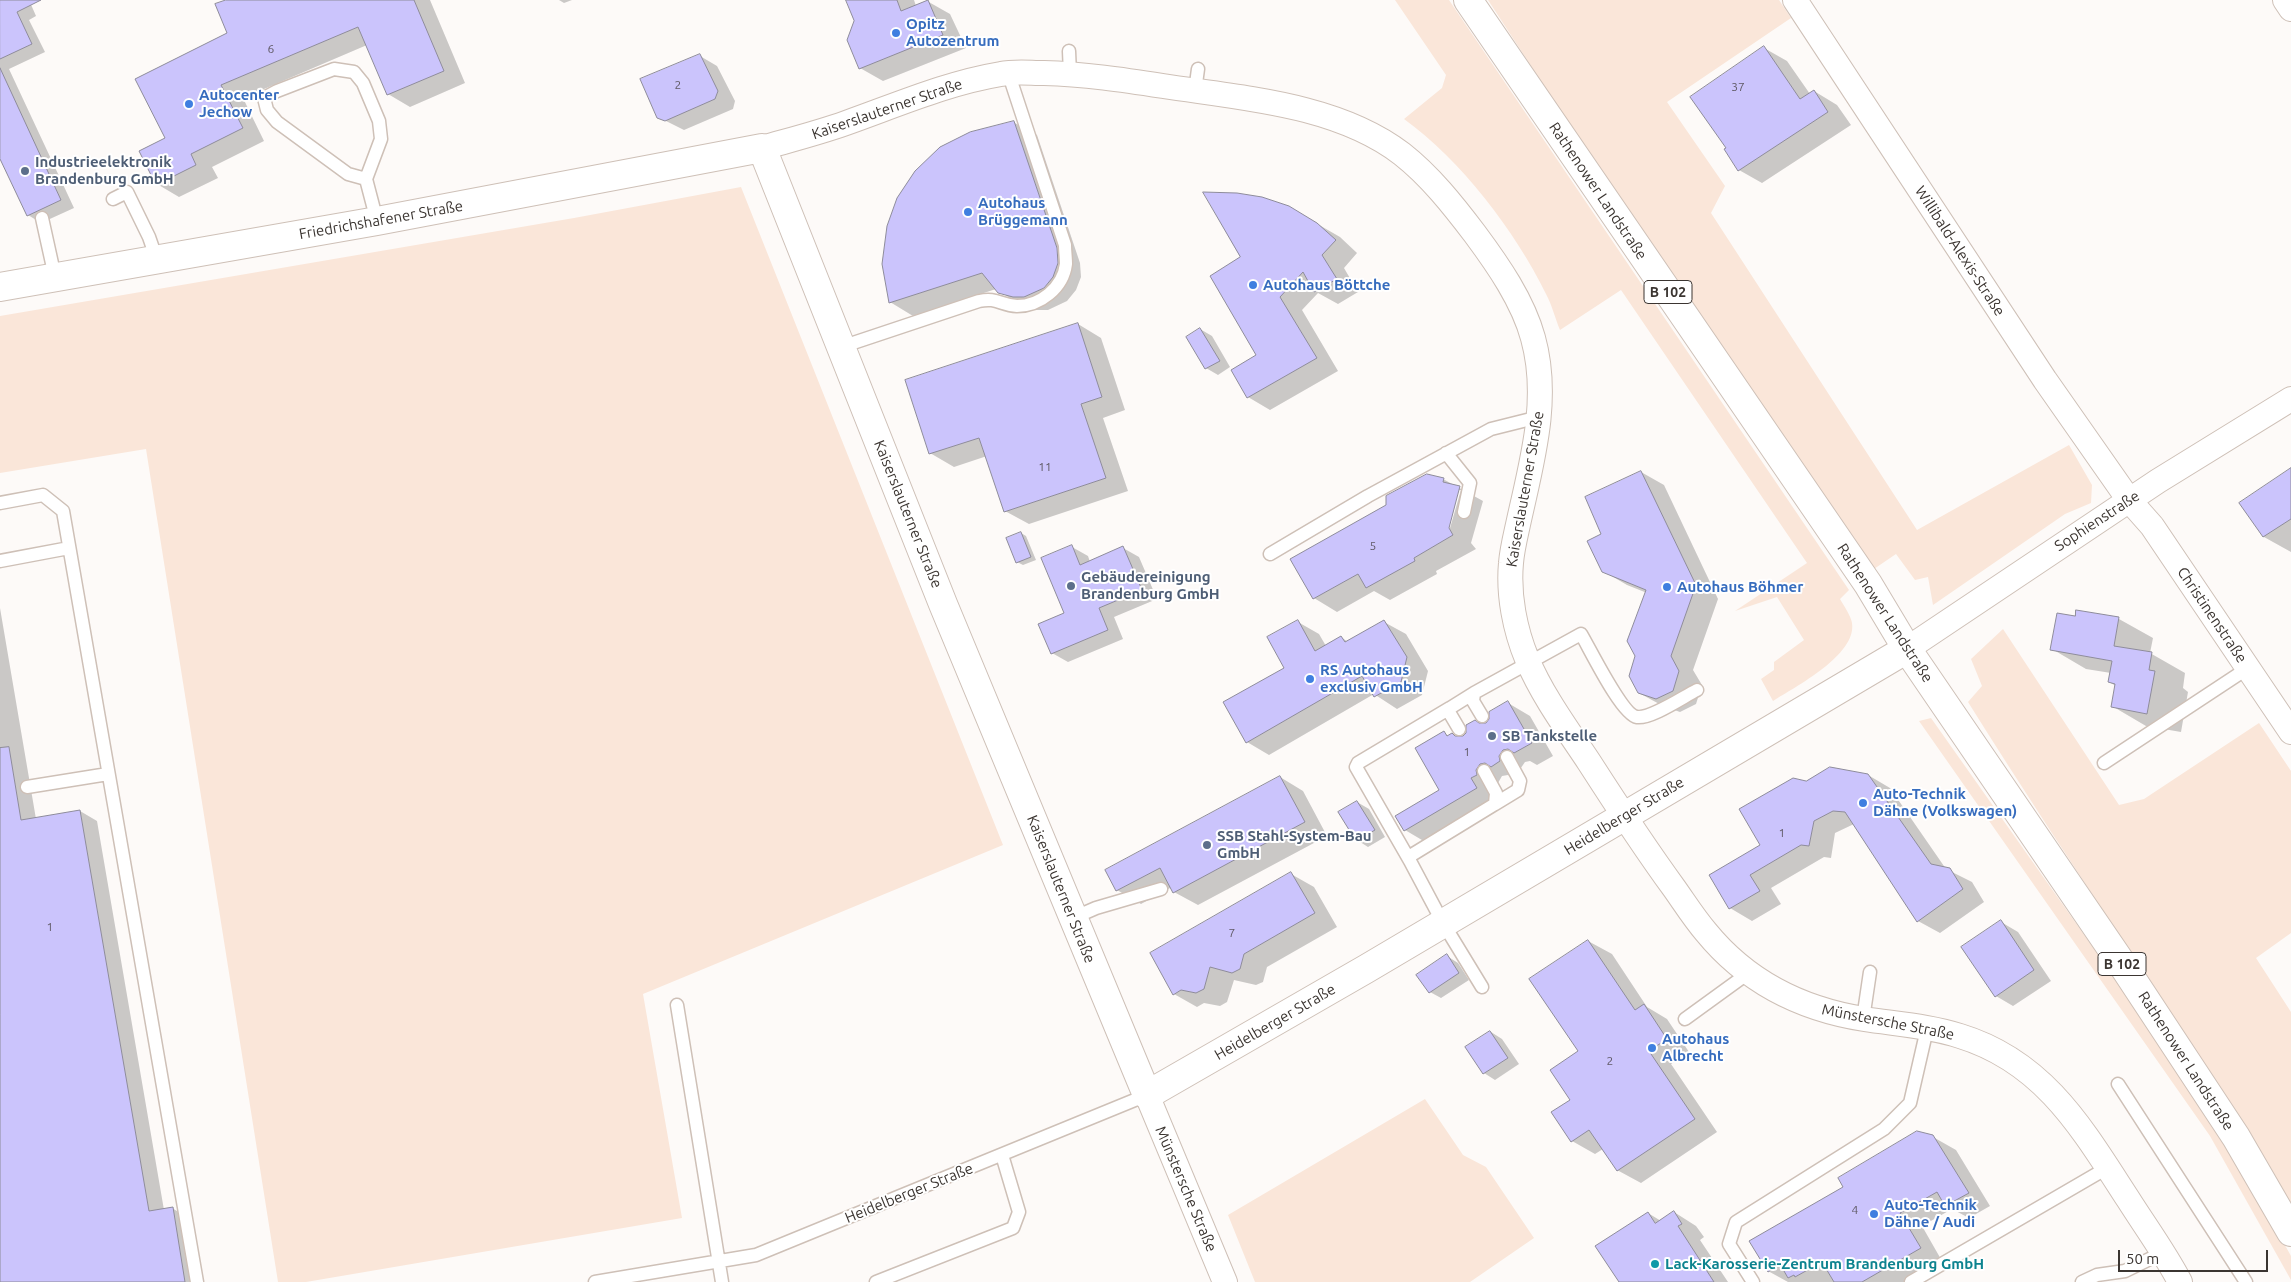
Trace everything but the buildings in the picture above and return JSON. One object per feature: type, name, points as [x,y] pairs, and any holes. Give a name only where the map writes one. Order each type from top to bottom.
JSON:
[{"type":"street","name":"Rathenower Landstraße","points":[[1468,0],[1868,584],[1907,649],[2135,982],[2236,1137],[2291,1232]]},
{"type":"street","name":"Willibald-Alexis-Straße","points":[[1795,0],[2045,380],[2128,500]]},
{"type":"street","points":[[2285,0],[2291,8]]},
{"type":"street","name":"Kaiserslauterner Straße","points":[[1146,1095],[943,604],[762,148],[837,126],[949,85],[1008,72],[1069,62],[1196,80],[1350,125],[1399,152],[1423,173],[1444,196],[1488,251],[1523,309],[1533,338],[1540,372],[1539,417],[1536,444],[1511,560],[1510,592],[1519,634],[1528,662],[1547,697],[1624,816]]},
{"type":"street","name":"Friedrichshafener Straße","points":[[0,288],[377,221],[762,148]]},
{"type":"street","name":"Sophienstraße","points":[[1907,649],[2128,500],[2291,399]]},
{"type":"street","name":"Christinenstraße","points":[[2128,500],[2152,526],[2291,732]]},
{"type":"street","name":"Heidelberger Straße","points":[[1146,1095],[1443,923],[1907,649]]},
{"type":"street","name":"Münstersche Straße","points":[[1624,816],[1705,932],[1747,974],[1791,999],[1816,1009],[1960,1036],[1987,1047],[2015,1062],[2031,1074],[2052,1092],[2068,1110],[2180,1282]]},
{"type":"street","name":"Münstersche Straße","points":[[1146,1095],[1225,1282]]},
{"type":"lane","points":[[366,178],[348,174],[276,122],[267,110],[264,98],[334,69],[354,72],[364,83],[376,114],[381,139],[366,178],[377,221]]},
{"type":"lane","points":[[841,347],[992,298],[1016,306],[1033,304],[1045,298],[1060,282],[1066,265],[1064,245],[1008,72]]},
{"type":"lane","points":[[113,199],[128,192],[149,236],[157,260]]},
{"type":"lane","points":[[42,218],[55,278]]},
{"type":"lane","points":[[1270,554],[1490,429],[1539,417]]},
{"type":"lane","points":[[1446,453],[1470,483],[1464,512]]},
{"type":"lane","points":[[0,502],[43,495],[62,511],[197,1282]]},
{"type":"lane","points":[[0,561],[69,548]]},
{"type":"lane","points":[[1482,987],[1443,923],[1356,767],[1358,763],[1474,693],[1581,634],[1618,698],[1628,713],[1636,717],[1647,716],[1697,690]]},
{"type":"lane","points":[[2104,763],[2248,668]]},
{"type":"lane","points":[[1474,693],[1473,701],[1482,716]]},
{"type":"lane","points":[[1450,708],[1449,712],[1459,729]]},
{"type":"lane","points":[[1410,861],[1410,856],[1518,790],[1520,781],[1507,757]]},
{"type":"lane","points":[[1484,771],[1496,793],[1495,804]]},
{"type":"lane","points":[[28,787],[108,774]]},
{"type":"lane","points":[[1073,918],[1096,908],[1161,889]]},
{"type":"lane","points":[[1863,1019],[1870,972]]},
{"type":"lane","points":[[1685,1019],[1747,974]]},
{"type":"lane","points":[[677,1005],[722,1282]]},
{"type":"lane","points":[[1752,1282],[1729,1244],[1736,1222],[1830,1161],[1884,1129],[1910,1103],[1927,1029]]},
{"type":"lane","points":[[2118,1084],[2246,1282]]},
{"type":"lane","name":"Heidelberger Straße","points":[[594,1282],[719,1262],[764,1252],[1146,1095]]},
{"type":"lane","points":[[876,1282],[1012,1228],[1019,1212],[1002,1155]]},
{"type":"lane","points":[[1911,1282],[2107,1168]]},
{"type":"lane","points":[[2082,1282],[2097,1275],[2125,1272],[2162,1253]]},
{"type":"shaded area","points":[[1395,0],[1449,0],[1849,590],[1840,599],[1852,623],[1851,635],[1845,647],[1823,669],[1773,701],[1761,679],[1774,670],[1774,662],[1804,640],[1777,597],[1735,611],[1807,563],[1621,290],[1560,330],[1548,298],[1534,270],[1503,222],[1485,198],[1446,154],[1404,119],[1442,88],[1446,75]]},
{"type":"shaded area","points":[[1488,0],[1779,0],[1791,18],[1667,102],[1725,186],[1711,213],[1917,530],[2069,445],[2092,485],[2091,503],[2065,514],[1933,605],[1928,577],[1915,580],[1896,554],[1871,571],[1653,253]]},
{"type":"shaded area","points":[[741,187],[1003,845],[643,994],[682,1218],[306,1282],[278,1282],[146,449],[0,473],[0,316],[574,218]]},
{"type":"shaded area","points":[[2003,629],[2119,805],[2144,799],[2259,723],[2291,771],[2291,933],[2256,958],[2291,1012],[2291,1210],[2253,1145],[2173,1018],[1968,702],[1982,686],[1971,659]]},
{"type":"shaded area","points":[[1931,718],[2145,1021],[2247,1177],[2291,1256],[2291,1280],[2210,1136],[1919,721]]},
{"type":"shaded area","points":[[1425,1099],[1463,1155],[1486,1167],[1534,1238],[1470,1282],[1255,1282],[1228,1215]]},
{"type":"place","name":"Opitz Autozentrum","points":[[896,33]]},
{"type":"place","name":"Autocenter Jechow","points":[[189,104]]},
{"type":"place","name":"Industrieelektronik Brandenburg GmbH","points":[[25,171]]},
{"type":"place","name":"Autohaus Brüggemann","points":[[968,212]]},
{"type":"place","name":"Autohaus Böttche","points":[[1253,285]]},
{"type":"place","name":"Gebäudereinigung Brandenburg GmbH","points":[[1071,586]]},
{"type":"place","name":"Autohaus Böhmer","points":[[1667,587]]},
{"type":"place","name":"RS Autohaus exclusiv GmbH","points":[[1310,679]]},
{"type":"place","name":"SB Tankstelle","points":[[1492,736]]},
{"type":"place","name":"Auto-Technik Dähne (Volkswagen)","points":[[1863,803]]},
{"type":"place","name":"SSB Stahl-System-Bau GmbH","points":[[1207,845]]},
{"type":"place","name":"Autohaus Albrecht","points":[[1652,1048]]},
{"type":"place","name":"Auto-Technik Dähne / Audi","points":[[1874,1214]]},
{"type":"place","name":"Lack-Karosserie-Zentrum Brandenburg GmbH","points":[[1655,1264]]}]
